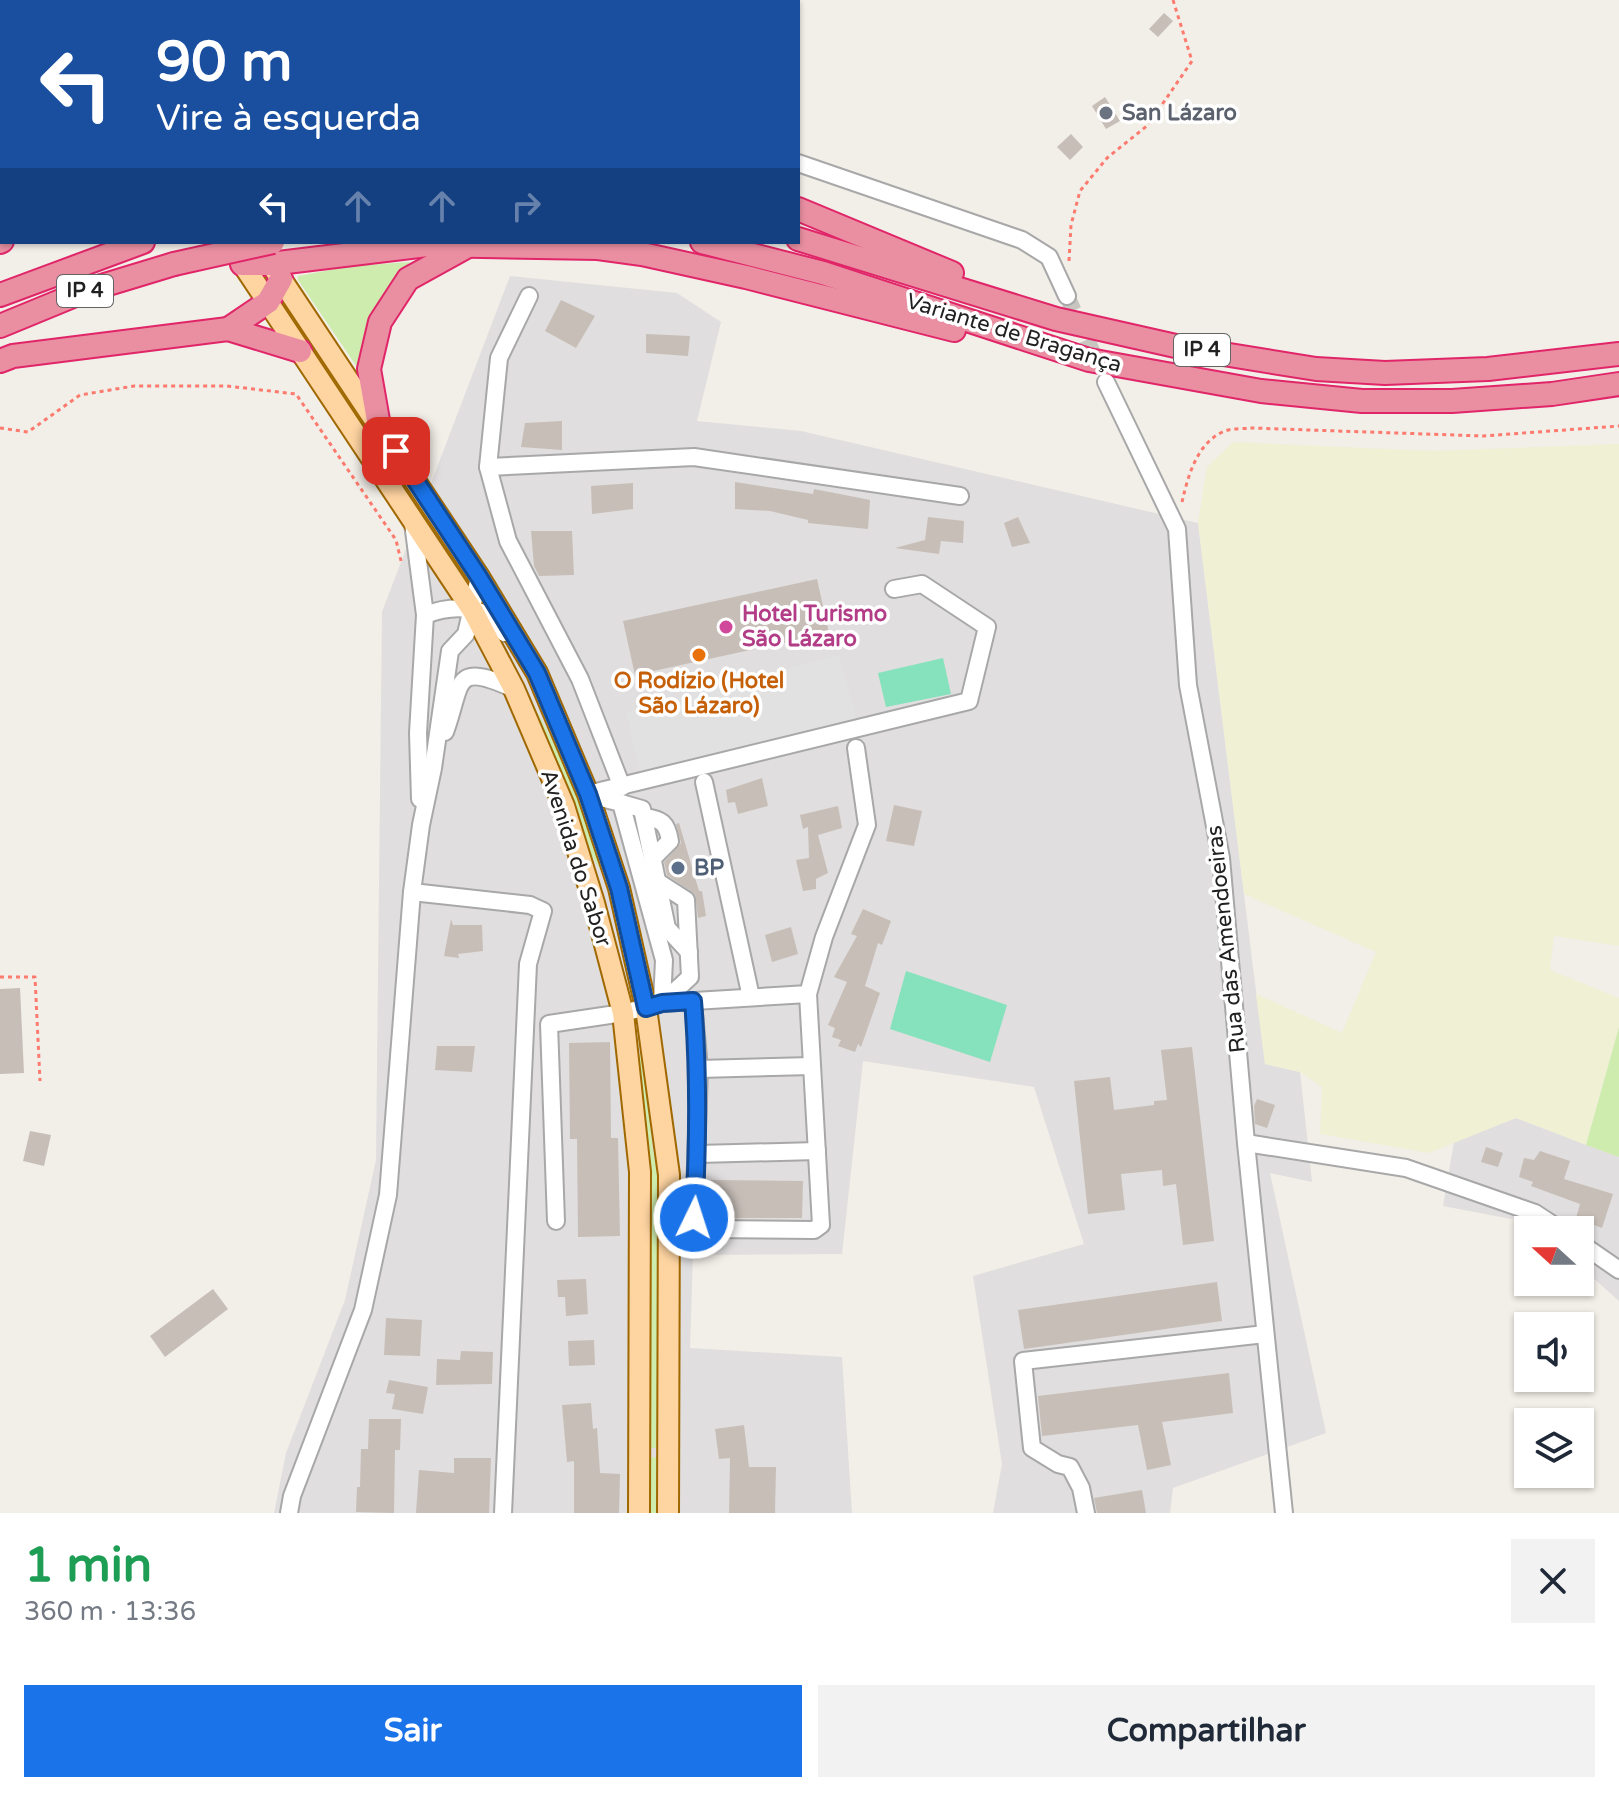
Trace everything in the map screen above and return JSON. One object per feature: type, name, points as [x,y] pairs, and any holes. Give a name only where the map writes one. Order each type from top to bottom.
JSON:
[{"type":"highway","points":[[800,210],[1056,319]]},
{"type":"highway","name":"Variante de Bragança","points":[[800,240],[1056,319],[1180,347],[1316,369],[1385,373],[1488,369],[1619,354]]},
{"type":"highway","name":"IP 4","points":[[0,295],[137,244]]},
{"type":"highway","points":[[242,264],[373,250],[471,244],[598,248],[642,254],[746,277],[1002,343],[1089,360]]},
{"type":"highway","points":[[379,426],[369,369],[380,322],[408,279],[471,244]]},
{"type":"highway","name":"Variante de Bragança","points":[[710,244],[823,273],[1089,360],[1261,391],[1362,401],[1452,401],[1552,394],[1619,384]]},
{"type":"highway","points":[[228,329],[268,302],[275,262]]},
{"type":"highway","name":"IP 4","points":[[0,326],[85,291],[174,264],[275,262]]},
{"type":"highway","points":[[0,361],[13,356],[228,329],[300,351]]},
{"type":"main road","name":"Avenida do Sabor","points":[[228,244],[473,611],[514,689],[564,806],[623,1013],[640,1172],[639,1513]]},
{"type":"main road","name":"Avenida do Sabor","points":[[257,244],[275,262],[479,577],[537,673],[588,794],[619,888],[654,1006],[669,1175],[668,1513]]},
{"type":"street","points":[[800,164],[1022,240],[1049,257],[1067,296]]},
{"type":"street","points":[[529,296],[499,358],[488,467],[508,541],[580,679],[621,795],[664,960],[654,1006]]},
{"type":"street","name":"Rua das Amendoeiras","points":[[1106,382],[1177,529],[1188,685],[1221,858],[1246,1143],[1284,1513]]},
{"type":"street","points":[[488,467],[694,457],[960,496]]},
{"type":"street","points":[[412,522],[425,615],[418,733],[421,825]]},
{"type":"street","points":[[289,1513],[292,1496],[363,1310],[388,1195],[412,892],[421,825],[433,768],[450,651],[466,634],[479,577]]},
{"type":"street","points":[[588,794],[621,795],[969,701],[987,627],[922,584],[894,589]]},
{"type":"street","points":[[425,615],[447,607],[473,611],[496,620],[517,656],[537,673]]},
{"type":"street","points":[[433,768],[452,715],[457,686],[471,676],[486,676],[514,689]]},
{"type":"street","points":[[693,1001],[699,1069],[694,1226],[703,1229],[814,1230],[821,1225],[808,994],[824,937],[867,825],[856,748]]},
{"type":"street","points":[[704,782],[751,997]]},
{"type":"street","points":[[621,795],[642,809],[667,928],[689,952]]},
{"type":"street","points":[[654,1006],[690,977],[686,900],[658,882]]},
{"type":"street","points":[[412,892],[530,905],[543,911],[528,964],[503,1513]]},
{"type":"street","points":[[556,1221],[549,1024],[693,1001],[808,994]]},
{"type":"street","points":[[699,1069],[812,1066]]},
{"type":"street","points":[[1246,1143],[1406,1168],[1540,1216]]},
{"type":"street","points":[[698,1154],[817,1151]]},
{"type":"street","points":[[1594,1253],[1619,1270]]},
{"type":"street","points":[[1086,1513],[1081,1488],[1070,1467],[1058,1464],[1032,1448],[1023,1361],[1265,1334]]},
{"type":"path","points":[[1067,296],[1071,225],[1080,191],[1107,158],[1148,125],[1192,61],[1173,0]]},
{"type":"path","points":[[0,428],[28,432],[80,395],[134,386],[227,386],[296,394],[396,540],[403,570]]},
{"type":"path","points":[[1177,529],[1192,465],[1207,445],[1226,431],[1252,428],[1483,436],[1619,426]]},
{"type":"path","points":[[0,977],[35,977],[40,1081]]},
{"type":"shaded area","points":[[510,276],[677,293],[721,322],[697,421],[801,431],[1198,523],[1265,1064],[1300,1072],[1312,1182],[1270,1173],[1326,1433],[1173,1488],[1170,1513],[993,1513],[1002,1464],[973,1276],[1084,1244],[1034,1087],[863,1061],[842,1254],[693,1255],[690,1348],[842,1357],[852,1513],[274,1513],[286,1453],[345,1300],[376,1160],[382,612]]},
{"type":"shaded area","points":[[839,655],[857,720],[640,772],[626,712]]},
{"type":"shaded area","points":[[1516,1118],[1619,1157],[1619,1301],[1594,1279],[1594,1216],[1514,1216],[1514,1220],[1443,1206],[1454,1142]]},
{"type":"green space","points":[[410,262],[390,287],[376,312],[365,339],[359,370],[298,276],[351,266]]},
{"type":"green space","points":[[284,296],[468,579],[461,583],[276,307]]},
{"type":"green space","points":[[1233,442],[1432,451],[1619,444],[1619,946],[1554,936],[1550,970],[1619,998],[1619,1027],[1586,1145],[1516,1118],[1429,1153],[1320,1134],[1322,1087],[1300,1072],[1265,1064],[1256,994],[1342,1033],[1376,952],[1244,894],[1198,523],[1207,467]]},
{"type":"green space","points":[[495,631],[568,765],[601,854],[620,937],[603,874],[590,853],[564,780],[493,634]]},
{"type":"green space","points":[[943,658],[951,694],[886,707],[878,673]]},
{"type":"green space","points":[[906,971],[1007,1005],[990,1062],[890,1029]]},
{"type":"green space","points":[[1619,1027],[1619,1157],[1586,1145]]},
{"type":"green space","points":[[640,1054],[643,1058],[653,1152],[660,1175],[660,1448],[651,1448],[651,1191]]},
{"type":"green space","points":[[651,1457],[661,1457],[660,1513],[650,1513]]},
{"type":"building","points":[[1164,13],[1173,21],[1158,37],[1149,29]]},
{"type":"building","name":"San Lázaro","points":[[1105,97],[1120,121],[1106,129],[1092,106]]},
{"type":"building","points":[[1071,134],[1083,147],[1070,160],[1057,147]]},
{"type":"building","points":[[561,300],[595,316],[576,348],[545,331]]},
{"type":"building","points":[[646,334],[690,336],[688,356],[646,353]]},
{"type":"building","points":[[562,421],[562,450],[521,447],[525,423]]},
{"type":"building","points":[[735,482],[813,494],[814,489],[870,500],[868,529],[808,523],[808,520],[770,511],[735,509]]},
{"type":"building","points":[[633,483],[633,509],[592,514],[591,486]]},
{"type":"building","points":[[928,517],[964,521],[963,543],[941,541],[939,554],[895,548],[925,540]]},
{"type":"building","points":[[1018,517],[1030,543],[1012,547],[1004,523]]},
{"type":"building","points":[[531,531],[572,531],[574,575],[539,576],[534,566]]},
{"type":"building","name":"Hotel Turismo São Lázaro","points":[[817,579],[829,633],[635,675],[623,621]]},
{"type":"building","points":[[762,778],[768,806],[738,814],[735,802],[728,803],[726,790]]},
{"type":"building","points":[[894,805],[922,811],[914,846],[886,841]]},
{"type":"building","points":[[838,806],[842,828],[818,835],[828,873],[816,879],[816,889],[803,891],[796,860],[809,858],[808,827],[803,829],[800,815]]},
{"type":"building","points":[[679,823],[699,891],[702,891],[706,916],[698,918],[695,894],[667,875],[664,862],[681,843],[676,824]]},
{"type":"building","points":[[863,909],[891,921],[882,945],[878,943],[865,986],[880,993],[861,1047],[858,1044],[855,1052],[838,1046],[841,1040],[832,1037],[835,1028],[828,1025],[847,982],[834,977],[857,936],[851,934]]},
{"type":"building","points":[[451,919],[453,925],[482,925],[483,951],[458,954],[459,958],[444,956]]},
{"type":"building","points":[[791,927],[798,954],[772,962],[765,935]]},
{"type":"building","points":[[20,988],[24,1073],[0,1074],[0,989]]},
{"type":"building","points":[[610,1042],[611,1138],[618,1138],[620,1236],[578,1237],[577,1139],[570,1139],[569,1043]]},
{"type":"building","points":[[437,1046],[475,1046],[472,1072],[435,1070]]},
{"type":"building","points":[[1192,1047],[1214,1241],[1183,1245],[1176,1184],[1163,1186],[1162,1170],[1121,1174],[1125,1210],[1088,1214],[1074,1081],[1110,1077],[1114,1110],[1154,1105],[1154,1101],[1167,1100],[1161,1050]]},
{"type":"building","points":[[1257,1099],[1275,1105],[1267,1128],[1255,1124],[1254,1106]]},
{"type":"building","points":[[30,1131],[51,1135],[44,1166],[23,1161]]},
{"type":"building","points":[[1486,1147],[1503,1153],[1498,1167],[1481,1162]]},
{"type":"building","points":[[1540,1151],[1570,1161],[1564,1179],[1613,1194],[1602,1228],[1594,1225],[1594,1216],[1577,1216],[1580,1204],[1531,1186],[1533,1182],[1519,1177],[1524,1158],[1534,1160]]},
{"type":"building","points":[[707,1180],[803,1181],[802,1218],[707,1218]]},
{"type":"building","points":[[586,1279],[588,1314],[566,1316],[565,1297],[558,1297],[557,1280]]},
{"type":"building","points":[[1217,1282],[1222,1321],[1024,1349],[1018,1310]]},
{"type":"building","points":[[213,1289],[228,1309],[165,1357],[150,1336]]},
{"type":"building","points":[[386,1318],[422,1320],[420,1356],[384,1355]]},
{"type":"building","points":[[594,1340],[595,1365],[569,1366],[568,1341]]},
{"type":"building","points":[[461,1351],[493,1352],[492,1384],[436,1385],[437,1359],[460,1360]]},
{"type":"building","points":[[1229,1373],[1233,1413],[1162,1422],[1171,1465],[1147,1470],[1138,1425],[1042,1436],[1038,1396]]},
{"type":"building","points":[[389,1380],[428,1387],[423,1414],[392,1409],[395,1394],[386,1393]]},
{"type":"building","points":[[591,1403],[593,1429],[597,1428],[600,1473],[620,1474],[619,1513],[574,1513],[574,1461],[567,1462],[562,1405]]},
{"type":"building","points":[[369,1419],[401,1419],[400,1450],[395,1450],[394,1513],[356,1512],[361,1449],[368,1449]]},
{"type":"building","points":[[744,1425],[749,1467],[776,1467],[775,1513],[729,1513],[730,1458],[719,1459],[715,1429]]},
{"type":"building","points":[[454,1458],[491,1458],[489,1513],[416,1513],[419,1470],[454,1473]]},
{"type":"building","points":[[1142,1490],[1146,1513],[1097,1513],[1094,1498]]},
{"type":"tunnel","points":[[1067,296],[1099,366]]},
{"type":"place","name":"San Lázaro","points":[[1106,113]]},
{"type":"place","name":"Hotel Turismo São Lázaro","points":[[726,627]]},
{"type":"place","name":"O Rodízio (Hotel São Lázaro)","points":[[699,655]]},
{"type":"place","name":"BP","points":[[678,868]]},
{"type":"route","points":[[396,451],[479,577],[537,673],[588,794],[619,888],[646,1008],[662,1003],[693,1001],[699,1069],[694,1218]]}]
